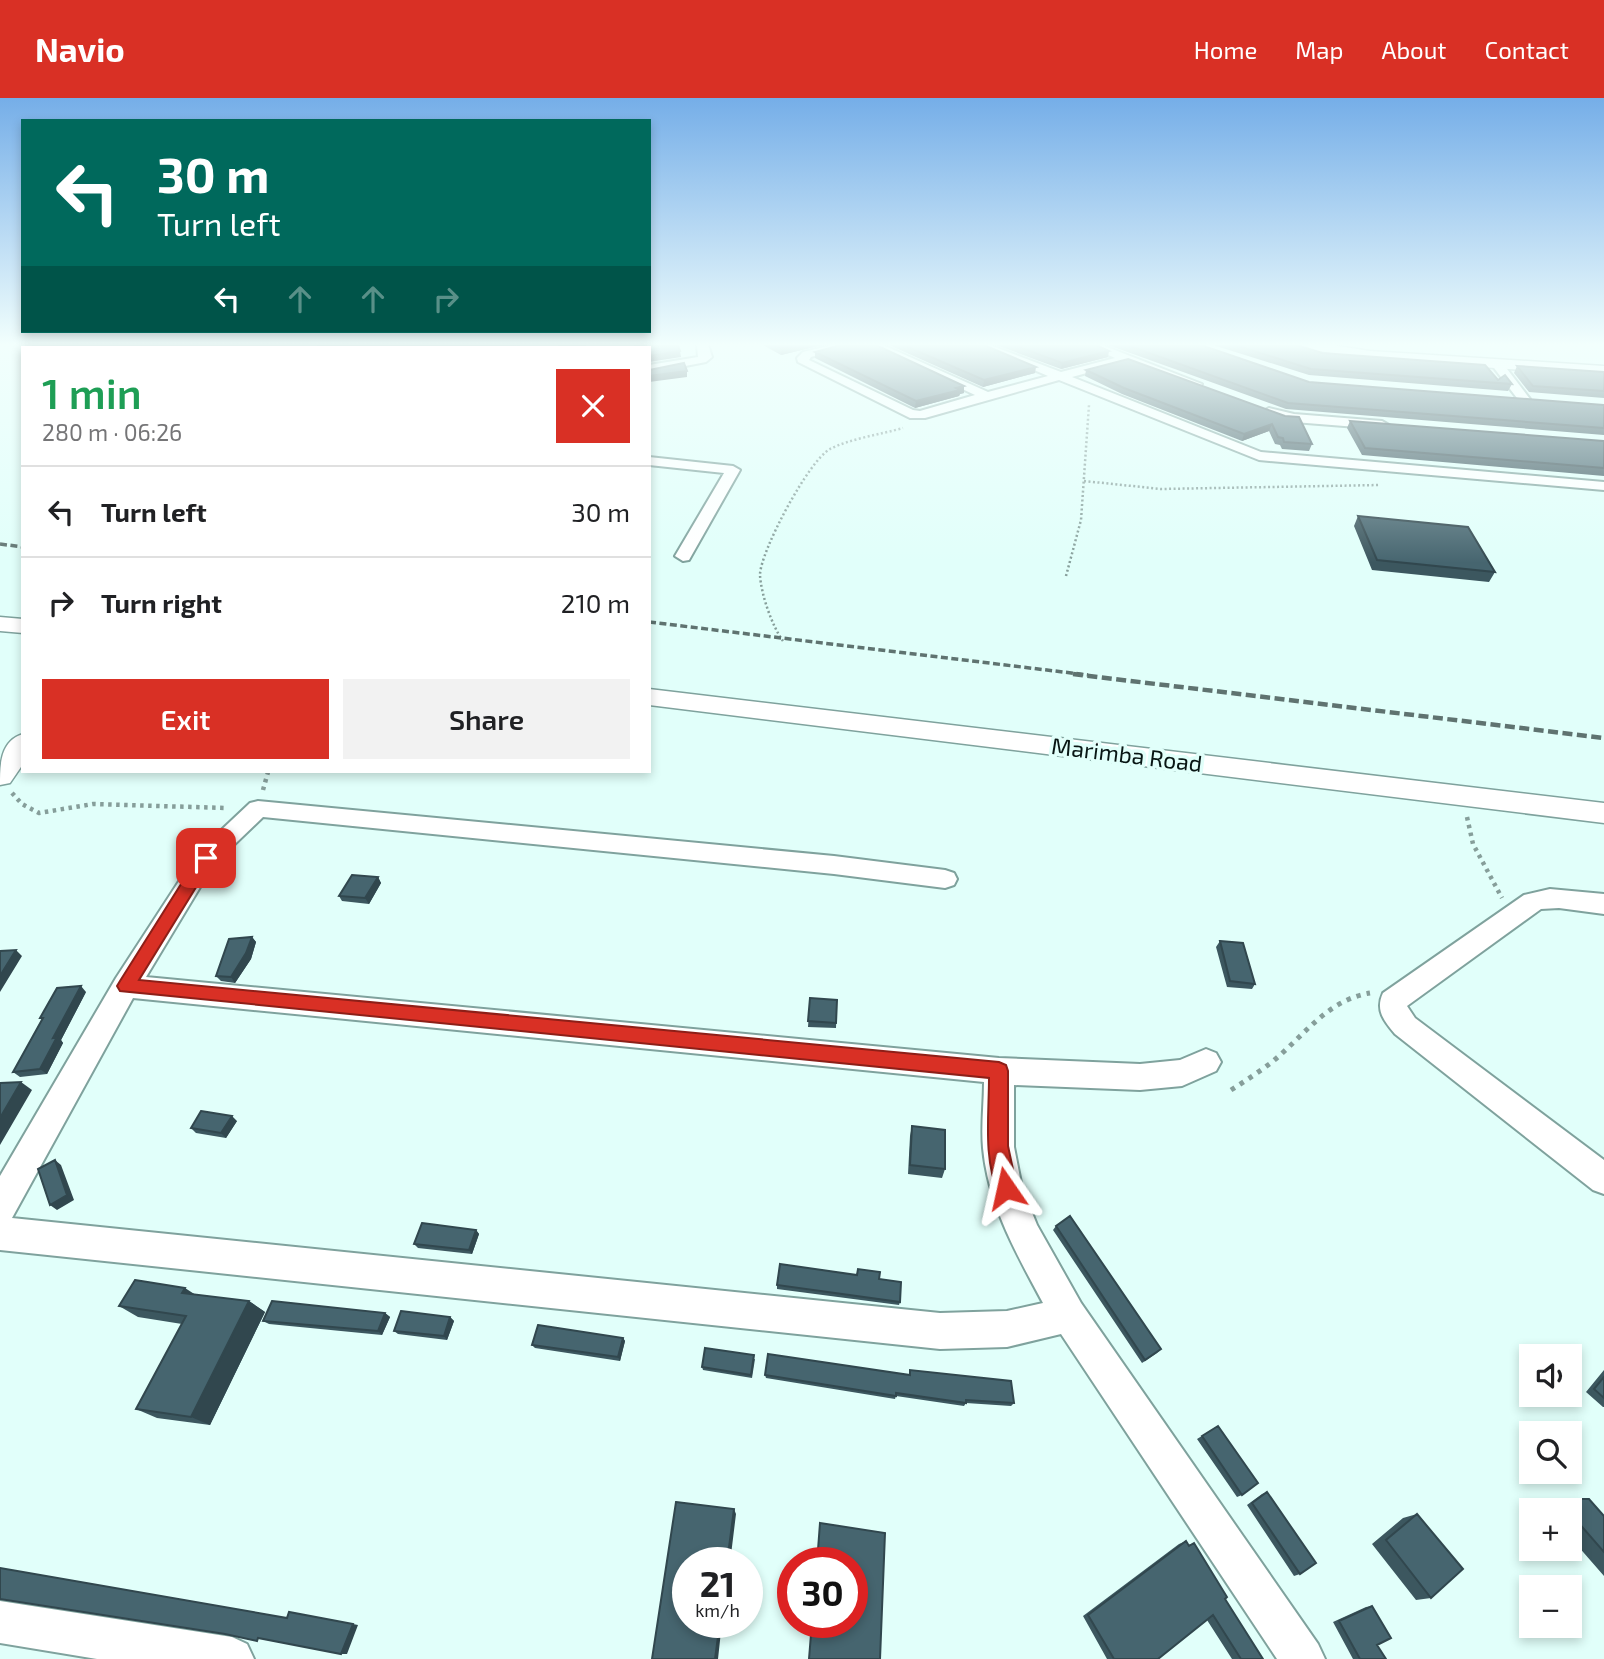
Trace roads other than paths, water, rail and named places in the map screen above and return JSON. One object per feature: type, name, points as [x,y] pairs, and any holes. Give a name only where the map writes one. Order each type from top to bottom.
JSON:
[{"type":"street","points":[[1163,418],[1259,456],[1604,486]]},
{"type":"street","points":[[1303,418],[1394,426]]},
{"type":"street","points":[[651,461],[733,470],[683,556]]},
{"type":"street","points":[[0,624],[21,626]]},
{"type":"street","name":"Marimba Road","points":[[651,697],[1604,813]]},
{"type":"street","points":[[4,782],[21,747]]},
{"type":"street","points":[[0,1207],[126,986],[206,858],[258,809],[820,863],[945,879]]},
{"type":"street","points":[[1604,904],[1541,899],[1394,1001],[1394,1013],[1405,1026],[1604,1179]]},
{"type":"street","points":[[126,986],[999,1071],[1140,1077],[1182,1073],[1206,1062]]},
{"type":"street","points":[[999,1071],[998,1146],[1006,1188],[1025,1236],[1069,1315],[1303,1659]]},
{"type":"street","points":[[0,1233],[940,1331],[1007,1329],[1069,1315]]},
{"type":"street","points":[[0,1622],[164,1654],[232,1659]]},
{"type":"railway","points":[[0,544],[21,547]]},
{"type":"railway","points":[[651,622],[1088,675]]},
{"type":"railway","points":[[1073,674],[1604,738]]}]
